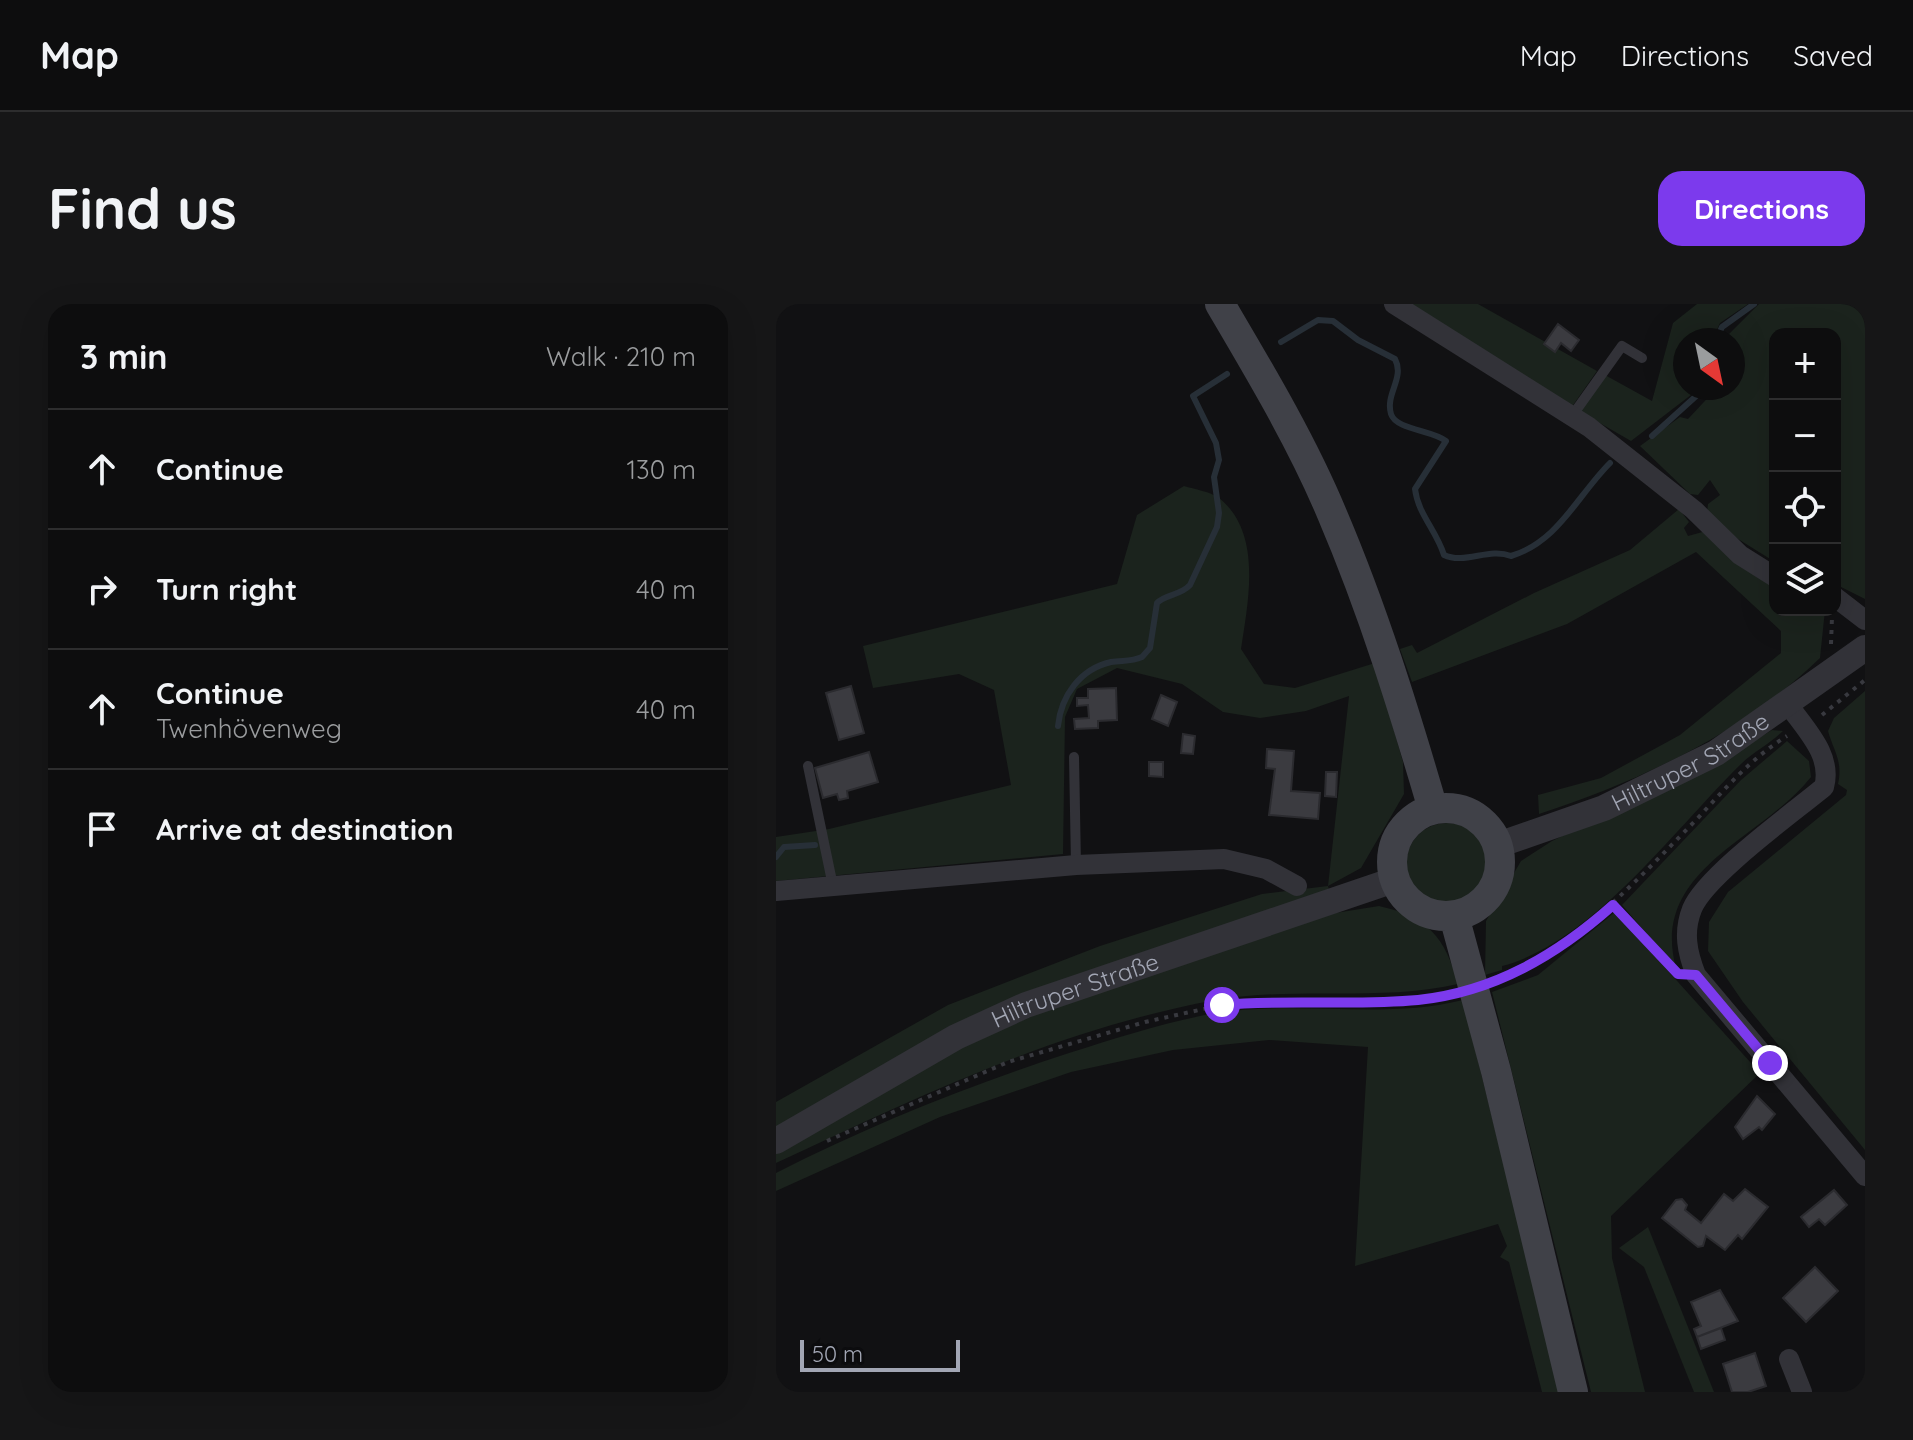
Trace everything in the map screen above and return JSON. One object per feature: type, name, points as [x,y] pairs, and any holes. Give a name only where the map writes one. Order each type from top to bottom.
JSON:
[{"type":"main road","points":[[1220,304],[1269,388],[1332,513],[1403,705],[1433,809]]},
{"type":"main road","points":[[1451,808],[1469,813],[1488,827],[1498,845],[1500,864],[1492,890],[1472,910],[1454,916],[1435,916],[1418,909],[1403,897],[1394,880],[1391,860],[1397,839],[1406,825],[1433,809],[1451,808]]},
{"type":"main road","points":[[1454,916],[1496,1071],[1573,1392]]},
{"type":"street","points":[[1394,304],[1572,416],[1694,510],[1740,555],[1769,573]]},
{"type":"street","points":[[1841,600],[1865,620]]},
{"type":"street","name":"Hiltruper Straße","points":[[1498,845],[1604,808],[1716,753],[1865,648]]},
{"type":"street","points":[[1787,703],[1824,755],[1829,771],[1824,787],[1715,879],[1693,906],[1686,934],[1688,955],[1696,975],[1865,1176]]},
{"type":"street","points":[[776,891],[1076,865],[1224,859],[1266,869],[1297,886]]},
{"type":"street","name":"Hiltruper Straße","points":[[776,1141],[956,1037],[1026,1005],[1394,880]]},
{"type":"street","points":[[1789,1359],[1802,1392]]},
{"type":"lane","points":[[1572,416],[1622,346],[1642,358]]},
{"type":"lane","points":[[1074,757],[1076,865]]},
{"type":"lane","points":[[808,766],[833,886]]},
{"type":"path","points":[[814,1148],[1008,1062],[1145,1022],[1222,1005],[1276,1000],[1415,1000],[1491,983],[1534,964],[1579,935],[1613,905],[1771,746],[1830,710],[1865,680]]},
{"type":"path","points":[[1613,905],[1678,974],[1696,975]]},
{"type":"shaded area","points":[[1404,304],[1478,304],[1597,371],[1571,408]]},
{"type":"shaded area","points":[[1697,304],[1748,304],[1720,323],[1718,328],[1673,328],[1673,400],[1684,400],[1631,441],[1579,411],[1605,375],[1652,401],[1673,323]]},
{"type":"shaded area","points":[[1759,304],[1865,304],[1865,599],[1841,587],[1841,328],[1769,328],[1769,558],[1730,534],[1707,512],[1708,504],[1720,495],[1710,480],[1698,495],[1690,494],[1640,446],[1680,417],[1688,419],[1706,400],[1745,400],[1745,328],[1735,328]]},
{"type":"shaded area","points":[[1184,486],[1219,498],[1233,513],[1242,530],[1247,549],[1249,590],[1241,649],[1264,684],[1295,688],[1375,663],[1403,762],[1404,794],[1361,868],[1328,886],[1349,696],[1306,711],[1260,718],[1223,712],[1182,684],[1117,668],[1077,689],[1065,717],[1063,854],[776,881],[776,837],[829,829],[1011,785],[994,690],[959,674],[873,688],[863,646],[1117,584],[1137,515]]},
{"type":"shaded area","points":[[1679,509],[1689,522],[1684,528],[1688,536],[1706,531],[1769,583],[1769,616],[1824,616],[1820,658],[1758,709],[1688,752],[1615,786],[1539,814],[1538,795],[1601,778],[1680,735],[1781,653],[1781,631],[1696,552],[1567,624],[1412,682],[1400,649],[1412,645],[1417,653],[1534,593],[1630,550]]},
{"type":"shaded area","points":[[1865,691],[1865,1150],[1743,1002],[1708,951],[1709,922],[1728,892],[1846,795],[1847,790],[1838,784],[1839,763],[1828,731],[1834,718]]},
{"type":"shaded area","points":[[1772,730],[1783,731],[1740,765],[1600,909],[1568,934],[1536,953],[1485,975],[1486,921],[1521,861],[1552,841],[1733,754]]},
{"type":"shaded area","points":[[1787,741],[1809,761],[1811,777],[1790,799],[1715,859],[1694,880],[1679,905],[1672,934],[1676,968],[1622,905],[1741,780]]},
{"type":"shaded area","points":[[1439,823],[1455,823],[1470,830],[1481,841],[1488,864],[1485,880],[1476,893],[1455,905],[1439,905],[1424,898],[1413,887],[1406,872],[1406,856],[1413,841],[1424,830]]},
{"type":"shaded area","points":[[1328,886],[1329,890],[1118,963],[776,1129],[776,1102],[948,1005],[1100,946],[1262,894]]},
{"type":"shaded area","points":[[1379,906],[1410,916],[1432,932],[1447,954],[1458,984],[1398,992],[1246,996],[1158,1012],[1046,1046],[991,1067],[776,1163],[776,1153],[956,1050],[1037,1014],[1329,914]]},
{"type":"shaded area","points":[[1615,912],[1760,1073],[1611,1216],[1612,1258],[1645,1392],[1591,1392],[1492,992],[1538,975]]},
{"type":"shaded area","points":[[1463,1000],[1560,1392],[1542,1392],[1509,1262],[1500,1257],[1507,1246],[1498,1224],[1355,1266],[1368,1047],[1269,1040],[1173,1050],[1071,1072],[940,1117],[776,1191],[776,1173],[883,1123],[994,1079],[1141,1031],[1216,1013],[1247,1010],[1403,1009]]},
{"type":"shaded area","points":[[1648,1227],[1714,1392],[1694,1392],[1644,1267],[1619,1248]]},
{"type":"building","points":[[1558,324],[1579,340],[1571,351],[1561,343],[1555,352],[1544,344]]},
{"type":"building","points":[[851,686],[864,733],[839,740],[826,693]]},
{"type":"building","points":[[1116,688],[1117,720],[1098,721],[1098,728],[1075,729],[1074,719],[1089,718],[1088,705],[1077,706],[1077,698],[1088,698],[1088,689]]},
{"type":"building","points":[[1161,695],[1177,702],[1168,726],[1152,719]]},
{"type":"building","points":[[1183,734],[1195,736],[1193,754],[1181,753]]},
{"type":"building","points":[[1267,749],[1294,751],[1291,791],[1320,793],[1318,819],[1269,815],[1275,769],[1266,768]]},
{"type":"building","points":[[869,752],[878,782],[847,791],[848,798],[839,800],[837,794],[823,798],[815,768]]},
{"type":"building","points":[[1149,762],[1163,762],[1163,777],[1149,776]]},
{"type":"building","points":[[1326,772],[1337,772],[1336,797],[1325,796]]},
{"type":"building","points":[[1757,1096],[1775,1114],[1762,1130],[1759,1127],[1743,1139],[1735,1127]]},
{"type":"building","points":[[1745,1189],[1768,1207],[1742,1239],[1738,1235],[1725,1250],[1706,1236],[1703,1246],[1698,1247],[1662,1218],[1676,1200],[1682,1199],[1687,1205],[1685,1210],[1701,1223],[1724,1194],[1733,1201]]},
{"type":"building","points":[[1834,1190],[1847,1205],[1825,1225],[1819,1219],[1809,1227],[1801,1217]]},
{"type":"building","points":[[1815,1267],[1838,1291],[1806,1322],[1783,1298]]},
{"type":"building","points":[[1720,1290],[1738,1321],[1697,1337],[1694,1329],[1701,1326],[1691,1302]]},
{"type":"building","points":[[1721,1328],[1725,1340],[1701,1349],[1697,1337]]},
{"type":"building","points":[[1755,1353],[1766,1386],[1748,1392],[1732,1392],[1723,1364]]},
{"type":"waterway","points":[[1722,328],[1754,304]]},
{"type":"waterway","points":[[1281,342],[1318,320],[1333,321],[1358,340],[1395,359],[1398,373],[1390,400],[1394,419],[1446,441],[1415,489],[1444,555],[1452,558],[1494,553],[1511,556],[1542,540],[1566,517],[1610,463]]},
{"type":"waterway","points":[[1058,726],[1063,704],[1081,677],[1111,662],[1142,657],[1150,648],[1157,603],[1190,585],[1217,527],[1219,513],[1214,477],[1219,460],[1216,443],[1193,396],[1227,374]]},
{"type":"waterway","points":[[1652,436],[1692,400]]},
{"type":"waterway","points":[[776,857],[784,847],[815,845]]},
{"type":"route","points":[[1222,1005],[1276,1000],[1415,1000],[1453,993],[1491,983],[1534,964],[1579,935],[1613,905],[1678,974],[1696,975],[1770,1063]]}]
